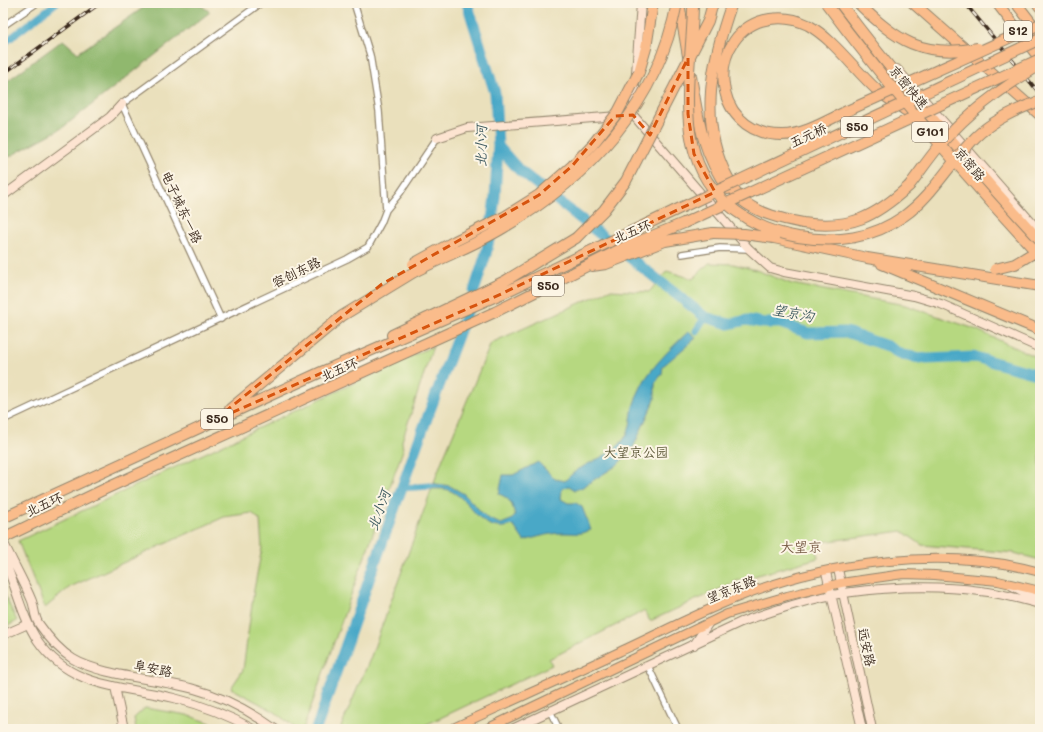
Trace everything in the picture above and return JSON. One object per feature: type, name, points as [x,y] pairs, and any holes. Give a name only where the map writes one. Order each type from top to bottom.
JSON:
[{"type":"highway","points":[[215,420],[253,392],[342,316],[455,241],[504,217],[539,195],[572,166],[593,144],[618,112],[639,72],[646,48],[653,3]]},
{"type":"highway","points":[[414,268],[502,229],[558,193],[594,160],[618,133],[638,103],[666,44],[678,3]]},
{"type":"highway","points":[[678,3],[697,110],[706,149],[718,174],[728,189],[742,201],[764,212],[794,221],[832,224],[850,223],[861,220],[892,202],[909,186],[952,132],[972,112],[1001,89],[1040,65]]},
{"type":"highway","points":[[693,3],[688,114],[694,154],[708,184],[719,197],[738,214],[753,223],[772,231],[806,238],[839,240],[865,236],[888,227],[915,208],[971,142],[985,129],[1018,109],[1040,101]]},
{"type":"highway","points":[[708,21],[713,3]]},
{"type":"highway","points":[[319,373],[436,313],[505,281],[576,238],[604,210],[626,181],[717,3]]},
{"type":"highway","points":[[732,3],[715,59],[710,94],[710,122],[720,162],[742,201]]},
{"type":"highway","name":"京密快速","points":[[826,3],[863,53],[949,155],[1040,256]]},
{"type":"highway","name":"京密快速","points":[[840,3],[873,47],[998,195],[1040,241]]},
{"type":"highway","points":[[858,3],[870,15],[902,38],[921,47],[951,52],[994,45]]},
{"type":"highway","points":[[912,3],[1040,115]]},
{"type":"highway","name":"S12","points":[[997,3],[1040,59]]},
{"type":"highway","name":"S12","points":[[1016,3],[1040,34]]},
{"type":"highway","points":[[1037,3],[1040,7]]},
{"type":"highway","points":[[905,110],[876,89],[825,38],[808,25],[794,20],[778,18],[761,20],[746,29],[734,40],[726,57],[723,78],[725,95],[732,111],[744,124],[755,131],[783,135],[800,132],[847,111],[994,45],[1040,24]]},
{"type":"highway","name":"五元桥","points":[[674,211],[1040,40]]},
{"type":"highway","name":"北五环","points":[[5,538],[105,490],[496,312],[586,267],[603,262],[684,223],[1040,59]]},
{"type":"highway","name":"北五环","points":[[3,518],[319,373],[501,294],[674,211]]},
{"type":"highway","points":[[627,251],[665,241],[713,233],[744,234],[774,238],[867,258],[1040,286]]},
{"type":"highway","points":[[966,273],[995,269],[1015,264],[1040,248]]},
{"type":"highway","points":[[867,258],[1040,330]]},
{"type":"main road","name":"望京东路","points":[[451,729],[736,598],[791,580],[838,569],[885,561],[940,558],[986,561],[1040,572]]},
{"type":"main road","name":"望京东路","points":[[486,729],[708,624],[742,610],[788,596],[841,583],[903,574],[964,577],[1006,582],[1040,591]]},
{"type":"street","points":[[3,26],[37,3]]},
{"type":"street","points":[[3,190],[261,3]]},
{"type":"street","name":"容创东路","points":[[3,420],[221,319],[368,247],[379,228],[386,210],[379,111],[370,55],[354,3]]},
{"type":"street","points":[[641,3],[633,115],[749,249],[770,268],[784,272],[914,296],[941,304],[1040,348]]},
{"type":"street","name":"京密路","points":[[826,3],[905,110],[1040,262]]},
{"type":"street","name":"京密路","points":[[844,3],[874,42],[1040,232]]},
{"type":"street","points":[[3,196],[110,117],[122,104]]},
{"type":"street","name":"电子城东一路","points":[[122,104],[221,319]]},
{"type":"street","points":[[386,210],[400,193],[437,138],[473,128],[633,115]]},
{"type":"street","points":[[682,254],[720,248],[749,249]]},
{"type":"street","name":"阜安路","points":[[5,538],[32,602],[36,619],[59,647],[73,659],[83,664],[120,674],[170,683],[210,693],[238,705],[275,729]]},
{"type":"street","name":"阜安路","points":[[3,557],[28,624],[38,642],[50,656],[65,668],[93,682],[194,703],[217,711],[253,729]]},
{"type":"street","name":"远安路","points":[[838,569],[872,729]]},
{"type":"street","name":"远安路","points":[[826,572],[862,729]]},
{"type":"street","points":[[1006,582],[1040,600]]},
{"type":"street","points":[[512,729],[741,622],[767,613],[843,593],[897,588],[955,589],[981,591],[1040,604]]},
{"type":"street","points":[[3,635],[28,624]]},
{"type":"street","points":[[693,645],[708,624]]},
{"type":"street","points":[[648,666],[678,729]]},
{"type":"street","points":[[115,687],[124,729]]},
{"type":"street","points":[[550,711],[560,729]]},
{"type":"highlighted area","points":[[688,58],[688,114],[694,154],[715,192],[501,294],[215,420],[382,284],[539,195],[572,166],[615,116],[633,115],[650,135]]},
{"type":"green space","points":[[150,3],[198,3],[210,12],[62,128],[3,160],[3,84],[63,40],[78,53]]},
{"type":"green space","name":"大望京公园","points":[[709,263],[733,264],[756,270],[792,284],[905,305],[975,329],[1040,359],[1040,560],[1014,553],[922,545],[902,531],[815,543],[818,558],[737,581],[650,621],[644,611],[549,659],[552,665],[417,729],[340,729],[370,659],[441,463],[491,343],[609,290],[649,292],[667,271],[693,279]]},
{"type":"green space","points":[[433,346],[402,441],[403,450],[303,729],[296,729],[275,712],[231,688],[243,670],[254,590],[262,548],[260,520],[252,513],[224,517],[70,587],[45,608],[18,541]]},
{"type":"green space","points":[[3,591],[17,621],[3,628]]},
{"type":"green space","points":[[145,708],[187,715],[228,729],[136,729],[134,718]]},
{"type":"water","points":[[689,331],[696,338],[663,366],[662,374],[655,383],[655,399],[632,450],[616,466],[581,488],[575,490],[569,486],[562,489],[561,499],[568,503],[576,503],[582,507],[591,530],[580,533],[549,534],[524,541],[513,525],[502,527],[493,526],[485,522],[459,496],[451,491],[444,489],[429,489],[430,483],[450,486],[464,494],[487,518],[501,524],[511,520],[515,516],[512,505],[506,498],[499,494],[503,475],[513,475],[538,462],[555,479],[565,481],[578,470],[614,449],[627,435],[634,404],[645,380],[662,358]]},
{"type":"waterway","points":[[3,44],[56,3]]},
{"type":"waterway","name":"北小河","points":[[467,3],[495,93],[498,146],[495,197],[490,235],[486,254],[474,291]]},
{"type":"waterway","name":"望京沟","points":[[498,146],[519,170],[705,317],[729,324],[747,320],[764,323],[780,323],[808,333],[846,332],[887,346],[902,355],[927,359],[975,357],[1040,375]]},
{"type":"waterway","name":"北小河","points":[[316,729],[417,445],[471,301]]},
{"type":"waterway","points":[[696,331],[705,317]]},
{"type":"waterway","points":[[402,488],[430,486]]},
{"type":"railway","points":[[3,74],[100,3]]},
{"type":"railway","points":[[965,3],[1040,94]]},
{"type":"district","name":"大望京","points":[[801,547]]}]
